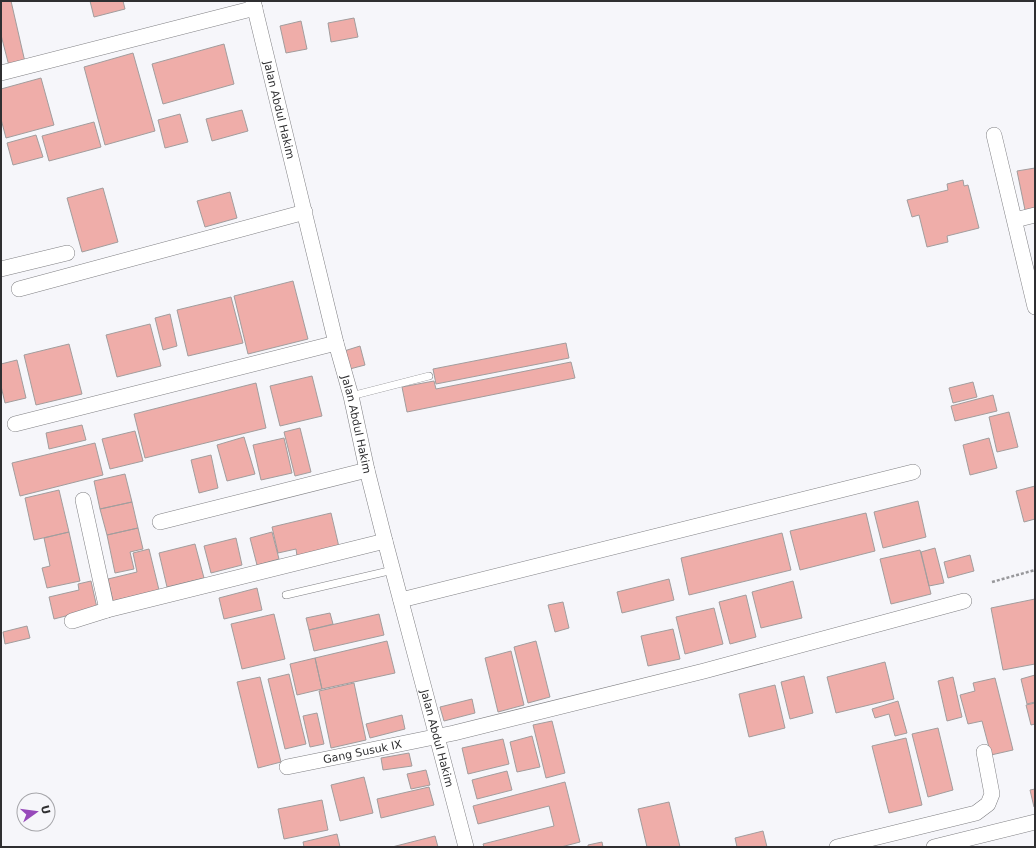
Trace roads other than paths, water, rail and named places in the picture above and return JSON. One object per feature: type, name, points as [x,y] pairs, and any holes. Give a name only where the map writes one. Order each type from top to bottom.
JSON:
[{"type":"street","points":[[1,73],[254,4]]},
{"type":"street","name":"Jalan Abdul Hakim","points":[[254,4],[336,343],[351,396],[367,470],[466,847]]},
{"type":"street","points":[[994,135],[1035,306]]},
{"type":"street","points":[[19,289],[304,212]]},
{"type":"street","points":[[1015,220],[1035,215]]},
{"type":"street","points":[[1,269],[67,253]]},
{"type":"street","points":[[15,424],[336,343]]},
{"type":"street","points":[[160,522],[367,470]]},
{"type":"street","points":[[401,600],[913,472]]},
{"type":"street","points":[[83,500],[107,610]]},
{"type":"street","points":[[72,621],[107,610],[385,541]]},
{"type":"street","name":"Gang Susuk IX","points":[[287,767],[437,737],[704,671],[964,601]]},
{"type":"street","points":[[837,847],[976,813],[988,804],[992,794],[984,752]]},
{"type":"street","points":[[934,847],[1035,822]]},
{"type":"lane","points":[[351,396],[429,376]]},
{"type":"lane","points":[[286,595],[393,570]]}]
